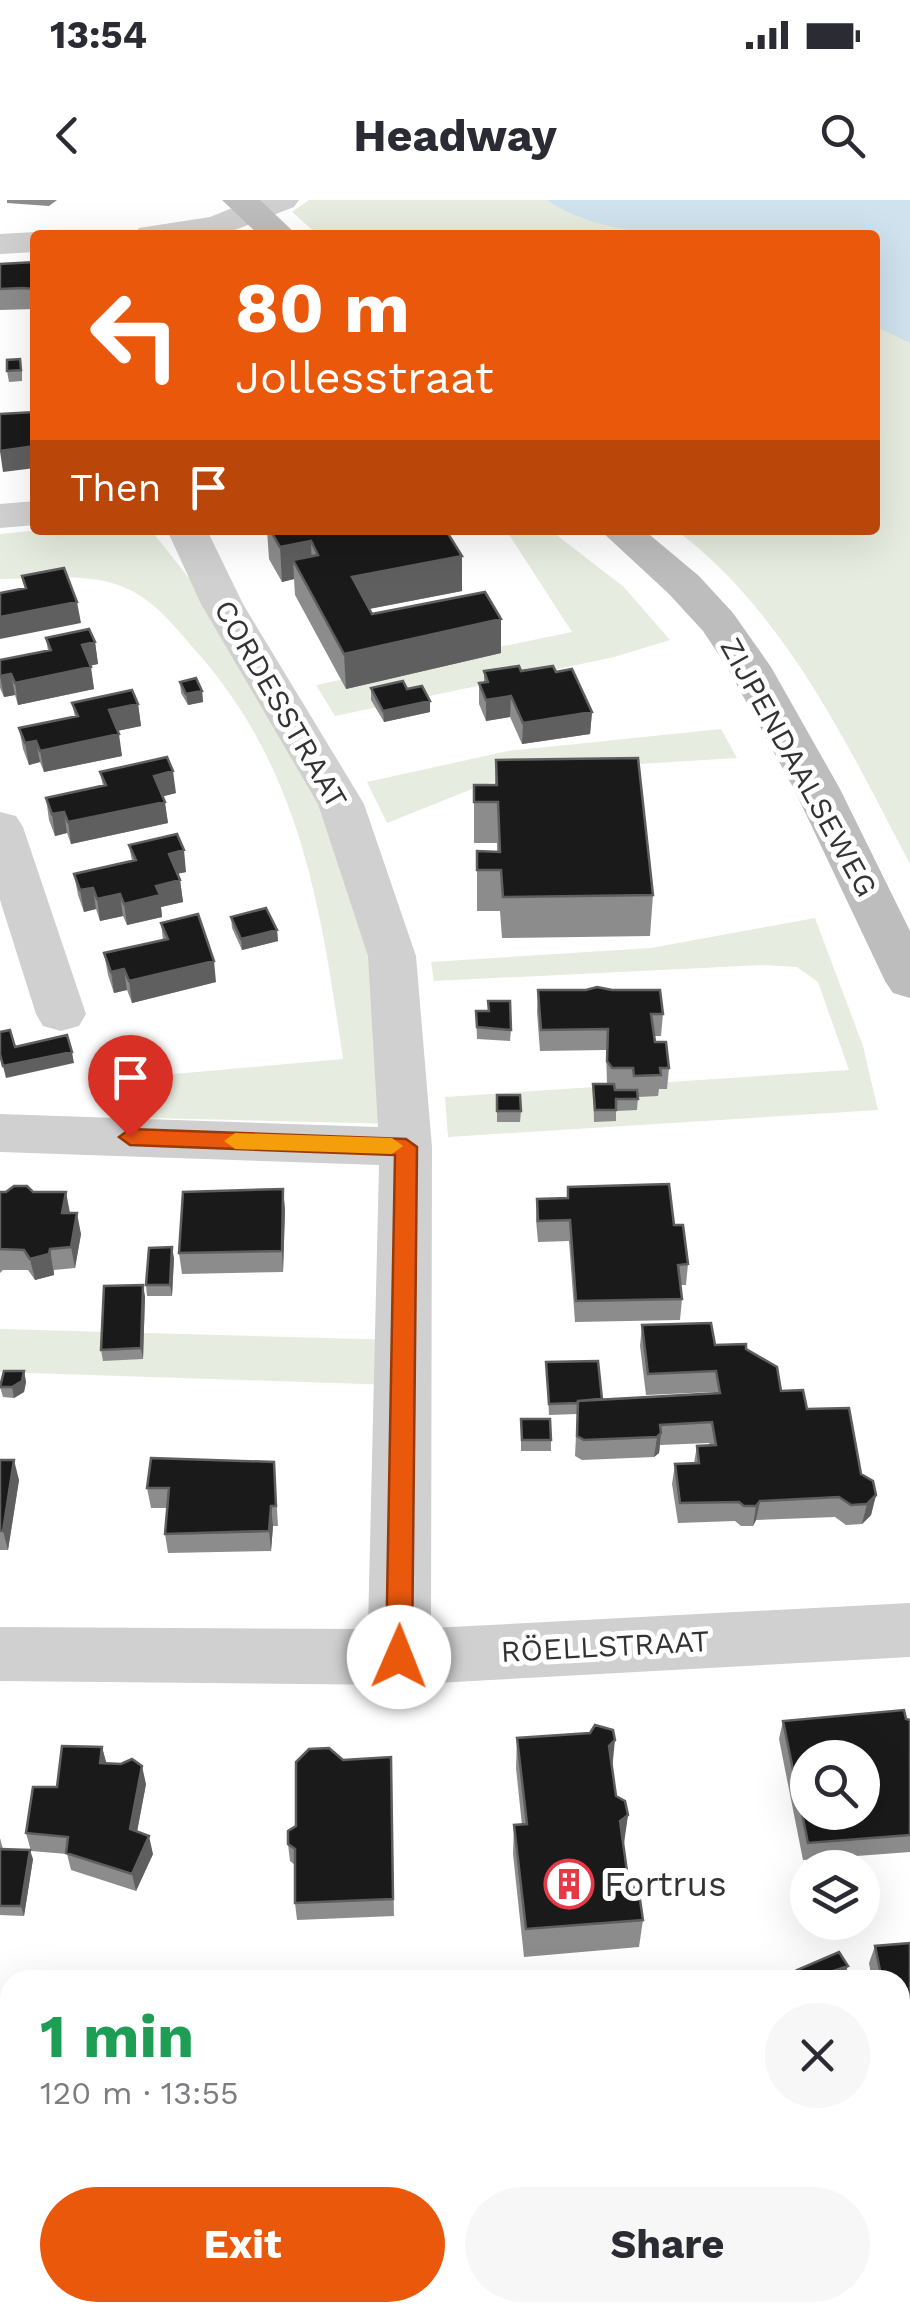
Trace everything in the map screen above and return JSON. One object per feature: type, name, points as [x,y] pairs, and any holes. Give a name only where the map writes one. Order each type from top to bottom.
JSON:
[{"type":"main road","name":"ZIJPENDAALSEWEG","points":[[626,535],[684,585],[718,622],[749,668],[826,806],[910,981]]},
{"type":"street","points":[[188,230],[264,212]]},
{"type":"street","points":[[0,244],[30,242]]},
{"type":"street","points":[[0,516],[30,513]]},
{"type":"street","name":"CORDESSTRAAT","points":[[189,535],[222,604],[341,804],[392,956],[406,1147],[399,1657]]},
{"type":"street","points":[[0,826],[61,1014]]},
{"type":"street","points":[[0,1133],[406,1147]]},
{"type":"street","name":"RÖELLSTRAAT","points":[[0,1654],[399,1657],[910,1630]]},
{"type":"shaded area","points":[[309,200],[910,200],[910,864],[837,727],[782,641],[750,600],[682,535],[880,535],[880,230],[312,230],[292,212]]},
{"type":"shaded area","points":[[30,531],[30,535],[155,535],[225,624],[364,868],[398,1124],[150,1118],[151,1076],[343,1059],[326,948],[301,842],[260,742],[231,695],[165,616],[148,601],[114,583],[82,578],[0,579],[0,534]]},
{"type":"shaded area","points":[[509,535],[556,535],[624,587],[670,640],[614,657],[335,716],[316,685],[572,632]]},
{"type":"shaded area","points":[[721,729],[737,758],[542,770],[482,785],[387,823],[367,782],[508,751]]},
{"type":"shaded area","points":[[815,918],[863,1046],[878,1110],[448,1137],[445,1097],[849,1070],[818,982],[797,967],[763,965],[434,981],[431,962],[651,948]]},
{"type":"shaded area","points":[[0,1329],[396,1340],[395,1385],[0,1372]]},
{"type":"water","points":[[547,200],[910,200],[910,343],[880,328],[880,230],[631,230],[579,217]]},
{"type":"building","points":[[30,262],[30,289],[0,289],[0,264]]},
{"type":"building","points":[[20,359],[21,370],[7,371],[7,360]]},
{"type":"building","points":[[30,412],[30,447],[0,451],[0,414]]},
{"type":"building","points":[[273,535],[449,535],[462,556],[352,577],[372,614],[485,592],[501,619],[344,654],[293,560],[318,555],[311,541],[280,547]]},
{"type":"building","points":[[64,568],[77,602],[0,617],[0,593],[26,588],[22,576]]},
{"type":"building","points":[[89,629],[95,642],[82,645],[91,667],[15,683],[11,674],[0,676],[0,660],[51,650],[46,638]]},
{"type":"building","points":[[519,666],[521,671],[553,666],[556,672],[572,669],[592,712],[523,723],[511,696],[486,700],[479,683],[488,682],[484,671]]},
{"type":"building","points":[[196,678],[202,691],[186,694],[180,682]]},
{"type":"building","points":[[403,681],[407,689],[422,686],[430,701],[383,711],[371,688]]},
{"type":"building","points":[[132,690],[138,704],[109,710],[119,734],[40,751],[36,741],[25,743],[19,728],[78,716],[72,703]]},
{"type":"building","points":[[167,757],[173,771],[154,776],[165,802],[68,822],[64,812],[52,814],[46,798],[106,785],[100,772]]},
{"type":"building","points":[[638,758],[653,895],[503,897],[501,870],[477,870],[477,851],[500,852],[498,802],[474,802],[474,785],[497,785],[496,760]]},
{"type":"building","points":[[177,834],[184,850],[169,854],[180,880],[156,886],[160,895],[124,904],[120,894],[97,899],[93,888],[80,890],[74,874],[136,860],[129,845]]},
{"type":"building","points":[[266,908],[277,930],[241,939],[231,917]]},
{"type":"building","points":[[198,914],[214,961],[129,981],[124,969],[111,972],[104,953],[168,939],[161,923]]},
{"type":"building","points":[[538,990],[660,990],[663,1014],[651,1014],[655,1042],[666,1042],[669,1068],[660,1068],[661,1075],[634,1076],[633,1068],[612,1068],[607,1061],[608,1029],[541,1030]]},
{"type":"building","points":[[488,1001],[510,1001],[511,1030],[477,1027],[476,1011],[489,1011]]},
{"type":"building","points":[[10,1030],[15,1047],[67,1035],[72,1052],[3,1066],[0,1032]]},
{"type":"building","points":[[593,1084],[637,1090],[638,1099],[616,1099],[616,1110],[595,1110]]},
{"type":"building","points":[[497,1095],[520,1095],[521,1111],[497,1111]]},
{"type":"building","points":[[669,1184],[674,1225],[683,1225],[688,1264],[678,1265],[682,1299],[576,1301],[570,1220],[538,1221],[537,1199],[568,1198],[568,1187]]},
{"type":"building","points":[[27,1186],[33,1192],[66,1192],[62,1213],[77,1213],[71,1247],[50,1249],[49,1254],[30,1259],[24,1250],[0,1249],[0,1192]]},
{"type":"building","points":[[283,1189],[282,1251],[179,1253],[183,1192]]},
{"type":"building","points":[[172,1247],[170,1285],[146,1285],[149,1248]]},
{"type":"building","points":[[143,1285],[141,1348],[101,1350],[104,1286]]},
{"type":"building","points":[[711,1323],[715,1345],[746,1344],[746,1349],[777,1367],[781,1391],[803,1390],[807,1409],[849,1408],[861,1474],[873,1481],[876,1495],[867,1504],[851,1505],[839,1497],[760,1501],[756,1506],[739,1502],[680,1503],[675,1464],[699,1463],[697,1446],[716,1445],[712,1422],[660,1425],[657,1437],[584,1440],[577,1436],[578,1401],[720,1393],[716,1371],[648,1374],[642,1325]]},
{"type":"building","points":[[598,1361],[602,1399],[549,1404],[546,1362]]},
{"type":"building","points":[[4,1371],[24,1371],[22,1381],[12,1387],[0,1387]]},
{"type":"building","points":[[521,1419],[550,1419],[551,1440],[522,1440]]},
{"type":"building","points":[[151,1458],[274,1462],[276,1506],[271,1506],[269,1531],[165,1534],[169,1488],[147,1488]]},
{"type":"building","points":[[0,1460],[14,1460],[3,1531],[0,1531]]},
{"type":"building","points":[[904,1710],[910,1720],[910,1835],[808,1843],[805,1830],[880,1830],[880,1740],[790,1740],[790,1755],[783,1721]]},
{"type":"building","name":"Fortrus","points":[[595,1725],[613,1730],[615,1740],[609,1746],[616,1796],[625,1801],[628,1815],[620,1821],[629,1886],[638,1886],[643,1920],[526,1929],[514,1825],[527,1824],[517,1738],[590,1733]]},
{"type":"building","points":[[62,1746],[102,1747],[100,1763],[121,1764],[132,1759],[142,1766],[130,1829],[149,1836],[132,1874],[66,1853],[68,1837],[26,1833],[33,1787],[57,1787]]},
{"type":"building","points":[[329,1748],[343,1760],[391,1757],[393,1899],[295,1903],[295,1849],[288,1844],[288,1831],[296,1826],[296,1762],[309,1749]]},
{"type":"building","points":[[0,1849],[30,1850],[21,1906],[0,1906]]},
{"type":"building","points":[[910,1943],[910,1970],[880,1970],[875,1946]]},
{"type":"building","points":[[839,1952],[848,1966],[837,1970],[797,1970]]},
{"type":"slow traffic","points":[[235,1141],[392,1146]]},
{"type":"place","name":"Fortrus","points":[[569,1884]]},
{"type":"route","points":[[130,1137],[406,1147],[399,1657]]}]
